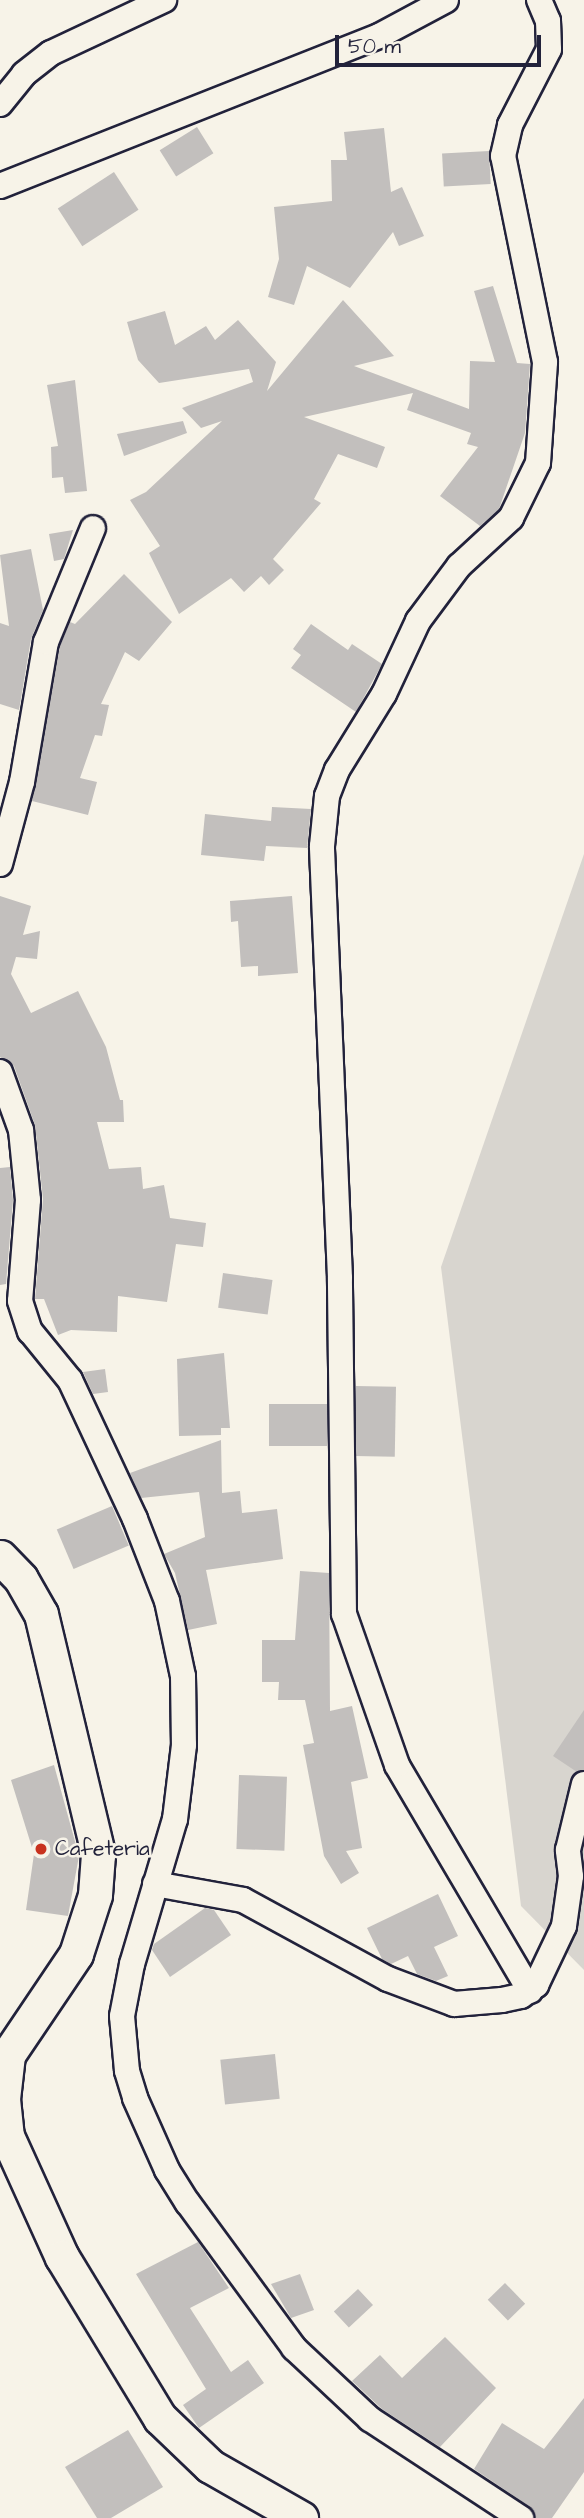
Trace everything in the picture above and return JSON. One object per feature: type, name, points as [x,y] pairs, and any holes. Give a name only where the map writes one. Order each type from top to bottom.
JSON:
[{"type":"main road","points":[[0,1557],[21,1579],[41,1614],[98,1854],[95,1895],[76,1954],[8,2055],[3,2099],[7,2136],[76,2282],[160,2418],[210,2466],[301,2518]]},
{"type":"street","points":[[0,104],[24,74],[51,53],[164,0]]},
{"type":"street","points":[[0,186],[379,36],[446,0]]},
{"type":"street","points":[[530,1991],[397,1765],[344,1614],[340,1278],[322,846],[323,821],[337,770],[389,684],[418,621],[459,566],[511,518],[538,463],[545,362],[503,156],[510,125],[549,49],[548,21],[539,0]]},
{"type":"street","points":[[0,864],[22,782],[46,642],[93,528]]},
{"type":"street","points":[[0,1072],[20,1129],[28,1200],[20,1301],[30,1331],[56,1359],[81,1401],[135,1519],[167,1601],[180,1649],[184,1704],[181,1786],[125,1990],[122,2043],[135,2098],[167,2170],[264,2312],[330,2385],[370,2419],[522,2518]]},
{"type":"street","points":[[155,1884],[243,1900],[388,1979],[454,2004],[502,2000],[530,1991],[564,1926],[571,1876],[568,1850],[584,1784]]},
{"type":"shaded area","points":[[584,854],[584,1970],[521,1906],[441,1267]]},
{"type":"building","points":[[197,127],[213,153],[176,177],[160,150]]},
{"type":"building","points":[[384,128],[391,192],[402,187],[424,236],[399,246],[393,232],[350,288],[307,266],[294,305],[268,297],[279,259],[274,207],[332,201],[331,160],[347,160],[344,132]]},
{"type":"building","points":[[489,151],[491,184],[444,186],[442,153]]},
{"type":"building","points":[[114,172],[139,210],[82,246],[58,208]]},
{"type":"building","points":[[493,286],[517,363],[530,364],[525,433],[499,509],[480,526],[440,496],[478,447],[467,444],[471,433],[407,410],[413,393],[304,417],[385,447],[377,468],[338,454],[314,499],[321,503],[273,559],[284,570],[269,585],[261,576],[244,592],[231,578],[179,614],[149,553],[160,546],[130,500],[146,492],[222,421],[201,428],[182,408],[253,382],[249,369],[159,383],[138,360],[127,322],[165,311],[175,345],[206,326],[215,340],[238,320],[276,362],[267,391],[343,300],[394,356],[354,366],[469,409],[470,361],[495,362],[474,291]]},
{"type":"building","points":[[75,380],[87,491],[65,493],[63,477],[52,478],[51,447],[58,446],[47,385]]},
{"type":"building","points":[[183,421],[187,433],[124,456],[117,434]]},
{"type":"building","points":[[73,530],[64,559],[54,561],[49,534]]},
{"type":"building","points":[[31,549],[43,610],[31,639],[19,710],[0,704],[0,623],[9,626],[0,555]]},
{"type":"building","points":[[124,574],[172,622],[139,661],[125,652],[101,704],[109,705],[102,736],[95,735],[80,778],[97,782],[88,815],[32,801],[60,646],[70,622],[75,624]]},
{"type":"building","points":[[311,624],[348,650],[352,644],[382,664],[356,712],[291,668],[301,655],[293,649]]},
{"type":"building","points":[[272,807],[311,809],[307,848],[266,846],[264,861],[201,855],[205,814],[271,821]]},
{"type":"building","points":[[0,896],[31,906],[23,935],[40,931],[37,959],[16,957],[11,974],[31,1013],[78,991],[106,1047],[120,1100],[123,1100],[124,1122],[97,1122],[109,1169],[141,1167],[143,1189],[164,1185],[170,1218],[206,1223],[203,1247],[176,1244],[167,1302],[118,1296],[117,1332],[71,1330],[58,1335],[44,1299],[35,1299],[43,1199],[35,1125],[14,1066],[0,1057]]},
{"type":"building","points":[[292,896],[298,973],[258,976],[258,966],[241,967],[238,921],[231,922],[230,901]]},
{"type":"building","points":[[10,1167],[13,1200],[6,1284],[0,1285],[0,1168]]},
{"type":"building","points":[[223,1273],[273,1280],[268,1315],[218,1308]]},
{"type":"building","points":[[224,1353],[230,1428],[221,1428],[221,1435],[179,1436],[177,1359]]},
{"type":"building","points":[[105,1369],[108,1392],[93,1394],[83,1372]]},
{"type":"building","points":[[356,1386],[396,1387],[395,1457],[355,1456]]},
{"type":"building","points":[[269,1404],[327,1404],[327,1446],[269,1446]]},
{"type":"building","points":[[221,1440],[222,1493],[240,1491],[242,1513],[277,1509],[283,1559],[206,1570],[217,1624],[188,1630],[175,1573],[164,1554],[205,1537],[199,1492],[141,1498],[130,1473]]},
{"type":"building","points":[[112,1506],[129,1546],[74,1569],[57,1529]]},
{"type":"building","points":[[300,1571],[329,1573],[330,1711],[352,1706],[368,1778],[351,1782],[362,1848],[346,1851],[359,1873],[341,1884],[324,1856],[303,1745],[314,1743],[305,1700],[278,1700],[279,1682],[262,1682],[262,1640],[295,1640]]},
{"type":"building","points":[[584,1710],[584,1770],[577,1772],[553,1756]]},
{"type":"building","points":[[54,1765],[79,1856],[68,1916],[26,1910],[34,1854],[11,1780]]},
{"type":"building","points":[[239,1775],[287,1777],[284,1851],[236,1849]]},
{"type":"building","points":[[438,1894],[458,1936],[434,1947],[448,1976],[436,1981],[417,1974],[408,1956],[391,1964],[382,1959],[367,1928]]},
{"type":"building","points":[[205,1908],[214,1910],[231,1935],[170,1977],[152,1950],[154,1944]]},
{"type":"building","points":[[275,2054],[280,2099],[225,2105],[220,2060]]},
{"type":"building","points":[[198,2242],[229,2288],[190,2308],[231,2372],[248,2360],[264,2383],[199,2428],[183,2405],[206,2389],[136,2274]]},
{"type":"building","points":[[300,2274],[314,2310],[291,2318],[271,2284]]},
{"type":"building","points":[[505,2283],[525,2304],[508,2321],[488,2300]]},
{"type":"building","points":[[358,2289],[373,2305],[349,2328],[334,2312]]},
{"type":"building","points":[[445,2337],[496,2388],[440,2447],[382,2409],[352,2381],[380,2355],[402,2378]]},
{"type":"building","points":[[584,2398],[584,2472],[552,2518],[536,2518],[529,2506],[474,2469],[502,2423],[544,2449]]},
{"type":"building","points":[[128,2430],[163,2487],[111,2518],[97,2518],[65,2467]]},
{"type":"place","name":"Cafeteria","points":[[41,1849]]}]
